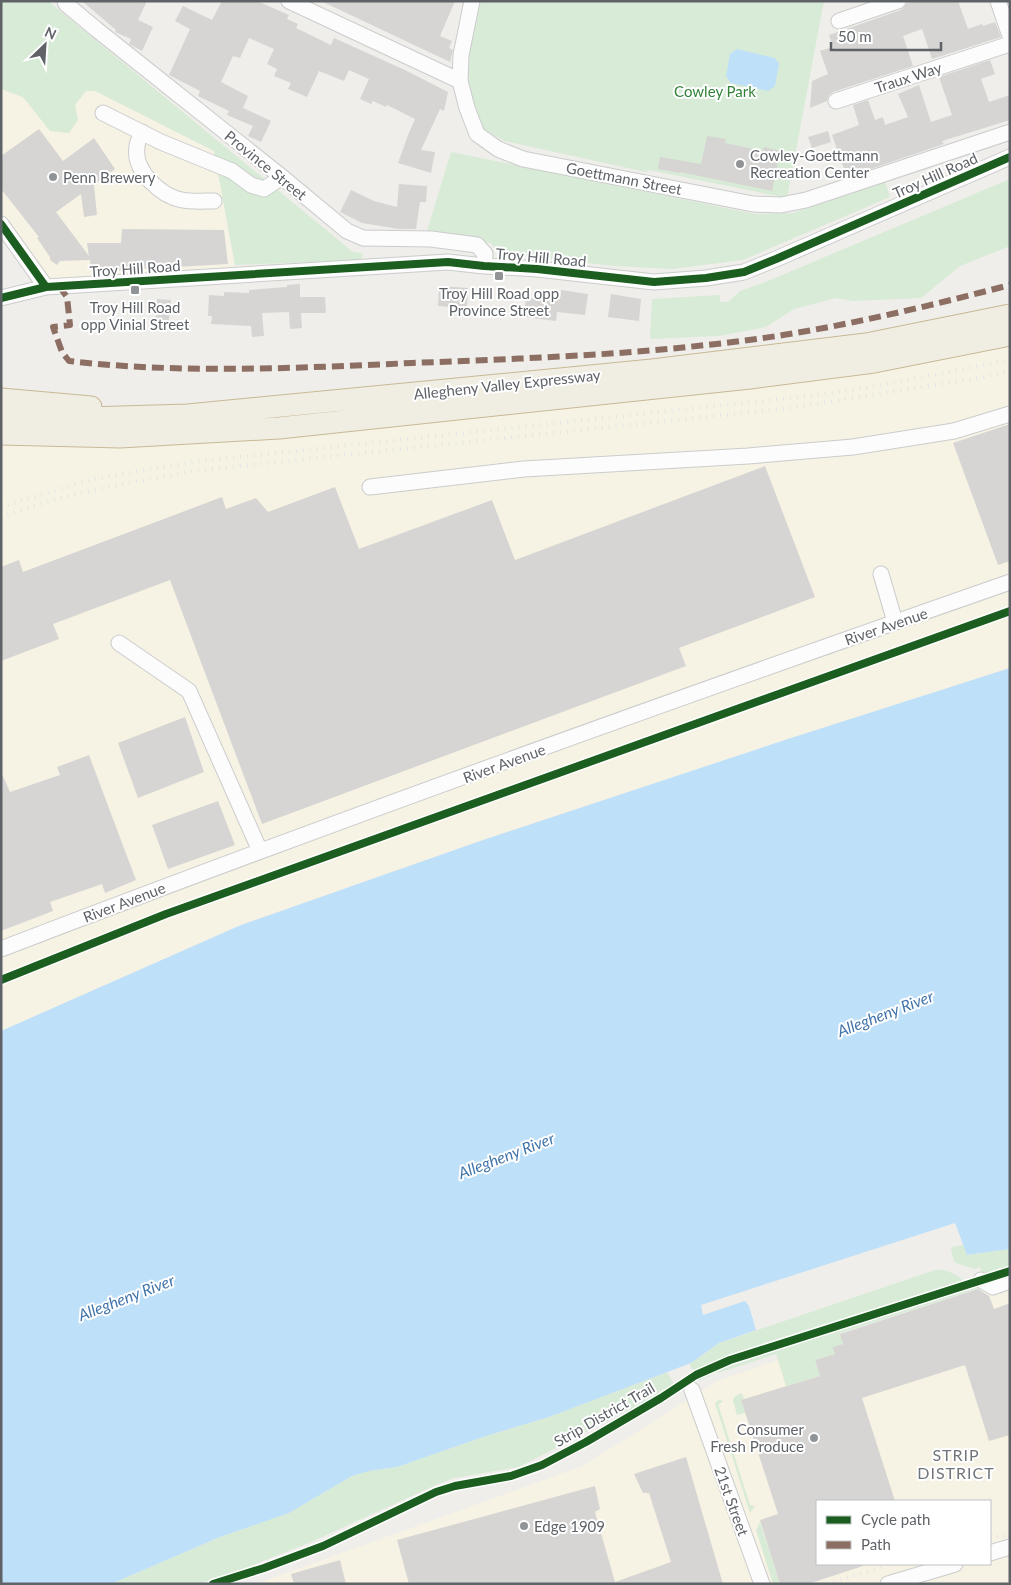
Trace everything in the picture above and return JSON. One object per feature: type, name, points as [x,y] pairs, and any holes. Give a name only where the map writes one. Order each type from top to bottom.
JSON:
[{"type":"highway","name":"Allegheny Valley Expressway","points":[[1,419],[188,415],[747,360],[866,344],[1010,315]]},
{"type":"highway","name":"Allegheny Valley Expressway","points":[[1,434],[120,437],[279,428],[750,378],[874,362],[1010,335]]},
{"type":"highway","points":[[1,399],[188,415]]},
{"type":"highway","points":[[1,439],[40,436]]},
{"type":"street","name":"Province Street","points":[[65,1],[66,4],[96,29],[347,231],[363,238],[431,239],[477,245],[485,254],[484,266]]},
{"type":"street","points":[[288,1],[460,81]]},
{"type":"street","name":"Goettmann Street","points":[[472,1],[461,55],[460,81],[467,108],[477,134],[498,149],[524,159],[753,204],[780,205],[806,200],[1010,132]]},
{"type":"street","points":[[839,21],[898,1]]},
{"type":"street","points":[[998,1],[1010,36]]},
{"type":"street","name":"Traux Way","points":[[836,101],[1010,44]]},
{"type":"street","points":[[103,113],[162,142],[232,171],[251,185],[264,189],[282,177]]},
{"type":"street","points":[[142,132],[136,148],[142,171],[149,180],[169,195],[182,200],[214,201]]},
{"type":"street","name":"Troy Hill Road","points":[[1,298],[46,287],[448,262],[537,269],[654,282],[706,278],[744,272],[1010,157]]},
{"type":"street","points":[[1,224],[46,287]]},
{"type":"street","points":[[370,487],[524,469],[748,456],[853,447],[954,431],[1010,414]]},
{"type":"street","points":[[881,574],[895,622]]},
{"type":"street","name":"River Avenue","points":[[1,949],[260,851],[716,685],[1010,582]]},
{"type":"street","points":[[119,643],[189,691],[260,851]]},
{"type":"street","points":[[981,1280],[993,1287],[1010,1281]]},
{"type":"street","name":"21st Street","points":[[692,1390],[762,1584]]},
{"type":"street","points":[[991,1553],[1010,1547]]},
{"type":"street","points":[[888,1584],[952,1565]]},
{"type":"shaded area","points":[[1,89],[78,120],[75,105],[86,91],[95,91],[214,151],[236,275],[46,287],[1,224]]},
{"type":"shaded area","points":[[1010,335],[1010,668],[483,840],[241,925],[1,1031],[1,434],[120,437]]},
{"type":"shaded area","points":[[1010,1280],[1010,1584],[256,1584],[583,1466],[717,1381]]},
{"type":"green space","points":[[1,1],[48,1],[353,252],[363,253],[361,260],[235,265],[214,151],[95,91],[86,91],[75,105],[78,120],[69,133],[50,131],[23,97],[1,89]]},
{"type":"green space","name":"Cowley Park","points":[[478,1],[824,1],[787,198],[649,170],[646,172],[504,141],[480,126],[467,86],[465,54]]},
{"type":"green space","points":[[451,152],[755,214],[793,213],[885,181],[890,197],[743,260],[672,269],[614,266],[500,253],[490,243],[427,231]]},
{"type":"green space","points":[[1010,179],[1010,246],[960,266],[921,298],[853,301],[836,298],[794,309],[766,327],[719,336],[650,339],[652,299],[720,295],[720,302],[728,302],[740,291]]},
{"type":"green space","points":[[963,1245],[968,1255],[1010,1249],[1010,1267],[983,1274],[980,1267],[974,1269],[956,1263],[951,1250],[952,1247]]},
{"type":"green space","points":[[935,1270],[949,1272],[962,1279],[962,1281],[743,1352],[702,1369],[695,1371],[690,1367],[691,1363],[719,1343]]},
{"type":"green space","points":[[977,1284],[987,1286],[840,1333],[843,1344],[833,1347],[835,1354],[815,1360],[820,1376],[786,1386],[776,1354],[717,1372],[699,1381],[697,1378],[711,1370],[733,1362]]},
{"type":"green space","points":[[667,1372],[674,1384],[658,1395],[519,1467],[454,1478],[311,1542],[199,1584],[111,1584],[220,1537],[289,1513],[352,1476],[369,1471],[397,1467],[486,1436],[549,1417]]},
{"type":"green space","points":[[742,1393],[744,1399],[741,1400],[745,1413],[737,1415],[733,1400],[735,1396]]},
{"type":"green space","points":[[720,1399],[723,1402],[718,1404],[750,1505],[755,1506],[750,1513],[715,1403]]},
{"type":"green space","points":[[760,1522],[780,1584],[773,1584],[756,1530]]},
{"type":"water","points":[[737,49],[775,58],[779,64],[775,86],[768,91],[731,83],[726,76],[730,54]]},
{"type":"water","name":"Allegheny River","points":[[1010,668],[1010,1249],[967,1255],[955,1223],[701,1305],[703,1315],[745,1301],[749,1306],[756,1330],[719,1343],[691,1363],[549,1417],[486,1436],[397,1467],[369,1471],[352,1476],[289,1513],[220,1537],[111,1584],[1,1584],[1,1031],[241,925],[483,840]]},
{"type":"building","points":[[82,1],[147,1],[138,20],[153,27],[142,51],[129,44],[131,39],[115,32],[116,30]]},
{"type":"building","points":[[222,1],[257,1],[289,15],[287,19],[298,24],[296,28],[331,45],[334,38],[448,92],[444,111],[440,109],[421,150],[435,152],[431,173],[398,163],[415,119],[387,105],[386,107],[373,101],[371,104],[360,99],[369,79],[349,70],[344,81],[319,71],[307,97],[288,89],[291,83],[274,76],[277,69],[267,64],[274,49],[249,38],[240,58],[233,56],[221,82],[248,96],[243,108],[271,121],[261,142],[248,136],[253,126],[227,115],[229,111],[198,96],[200,91],[169,75],[190,29],[175,21],[183,6],[212,20]]},
{"type":"building","points":[[321,1],[455,1],[440,36],[452,41],[449,48],[453,50],[450,62]]},
{"type":"building","points":[[909,1],[958,1],[968,29],[995,22],[1001,37],[932,59],[922,29],[903,36],[913,66],[833,92],[829,95],[827,101],[810,108],[812,81],[828,74],[820,51],[833,47],[829,35],[901,10]]},
{"type":"building","points":[[990,60],[995,74],[981,79],[989,102],[1010,95],[1010,120],[942,141],[944,144],[847,177],[832,135],[859,125],[853,105],[868,100],[875,120],[883,117],[885,125],[908,117],[898,94],[919,85],[931,122],[952,115],[939,77]]},
{"type":"building","points":[[39,129],[63,161],[94,138],[115,169],[94,185],[97,215],[84,217],[81,194],[56,212],[89,256],[87,243],[121,243],[122,229],[224,230],[228,264],[91,272],[90,260],[60,261],[57,265],[50,260],[50,257],[37,238],[39,237],[1,189],[1,156]]},
{"type":"building","points":[[828,131],[831,142],[812,148],[808,137]]},
{"type":"building","name":"Cowley-Goettmann Recreation Center","points":[[707,136],[726,139],[725,143],[763,151],[764,147],[780,151],[772,191],[658,169],[660,157],[701,164]]},
{"type":"building","points":[[399,184],[427,186],[426,202],[420,202],[416,229],[399,229],[362,223],[340,212],[351,190],[374,201],[397,207]]},
{"type":"building","points":[[300,284],[300,297],[325,297],[326,313],[301,313],[302,328],[290,329],[289,312],[262,313],[264,336],[252,337],[251,326],[211,324],[212,316],[208,316],[209,295],[224,296],[224,292],[249,293],[249,290]]},
{"type":"building","points":[[439,286],[468,288],[467,308],[438,306]]},
{"type":"building","points":[[561,290],[588,294],[585,315],[557,312],[556,321],[524,317],[526,298],[542,300],[543,292],[561,294]]},
{"type":"building","points":[[611,294],[641,299],[639,321],[608,317]]},
{"type":"building","points":[[157,299],[171,300],[168,327],[155,326]]},
{"type":"building","points":[[1010,424],[1010,561],[998,565],[953,443]]},
{"type":"building","points":[[765,466],[815,597],[679,648],[686,666],[262,824],[170,580],[53,624],[59,639],[1,661],[1,567],[19,560],[23,572],[222,497],[226,509],[256,498],[268,512],[335,487],[359,549],[492,500],[515,560]]},
{"type":"building","points":[[185,717],[204,772],[138,798],[118,743]]},
{"type":"building","points":[[89,755],[136,880],[105,893],[102,884],[50,902],[53,911],[1,931],[1,772],[10,792],[60,775],[57,767]]},
{"type":"building","points":[[218,801],[235,845],[168,869],[152,825]]},
{"type":"building","name":"Consumer Fresh Produce","points":[[978,1289],[989,1296],[994,1309],[1010,1303],[1010,1435],[989,1441],[965,1365],[862,1398],[895,1500],[816,1500],[816,1565],[863,1566],[808,1584],[780,1584],[760,1520],[778,1514],[741,1400],[820,1376],[815,1360],[835,1354],[832,1347],[843,1344],[840,1334]]},
{"type":"building","name":"Edge 1909","points":[[686,1457],[723,1584],[409,1584],[397,1540],[595,1486],[600,1509],[595,1512],[615,1582],[671,1562],[649,1493],[643,1493],[634,1474]]},
{"type":"building","points":[[340,1560],[346,1584],[294,1584],[291,1574]]},
{"type":"railway","points":[[1,507],[93,479],[193,462],[817,395],[871,387],[1010,360]]},
{"type":"railway","points":[[1,518],[72,495],[194,471],[789,408],[984,377],[1010,370]]},
{"type":"railway","points":[[991,1537],[1010,1535]]},
{"type":"railway","points":[[827,1584],[887,1565]]},
{"type":"marked path","points":[[59,286],[67,297],[70,325],[53,327],[62,352],[69,361],[154,368],[240,369],[559,357],[745,341],[859,321],[1010,285]]},
{"type":"cycle path","points":[[1,298],[46,287],[448,262],[537,269],[654,282],[706,278],[744,272],[1010,157]]},
{"type":"cycle path","points":[[1,224],[46,287]]},
{"type":"cycle path","points":[[1,980],[166,914],[1010,611]]},
{"type":"cycle path","name":"Strip District Trail","points":[[213,1584],[264,1568],[323,1546],[436,1492],[455,1486],[511,1476],[542,1465],[586,1442],[696,1375],[730,1360],[1010,1271]]},
{"type":"place","name":"Cowley-Goettmann Recreation Center","points":[[740,164]]},
{"type":"place","name":"Penn Brewery","points":[[53,177]]},
{"type":"place","name":"Troy Hill Road opp Province Street","points":[[499,276]]},
{"type":"place","name":"Troy Hill Road opp Vinial Street","points":[[135,290]]},
{"type":"place","name":"Consumer Fresh Produce","points":[[814,1438]]},
{"type":"place","name":"Edge 1909","points":[[524,1526]]},
{"type":"district","name":"STRIP DISTRICT","points":[[956,1463]]}]
